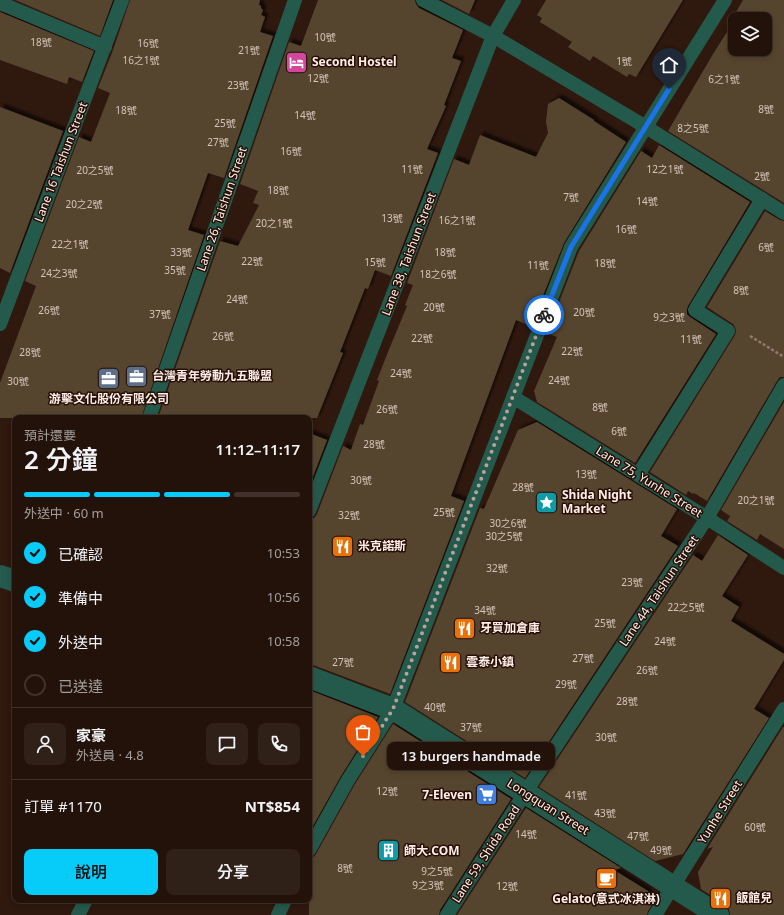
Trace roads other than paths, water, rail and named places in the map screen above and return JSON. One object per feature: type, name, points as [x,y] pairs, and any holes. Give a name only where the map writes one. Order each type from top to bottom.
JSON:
[{"type":"street","points":[[0,576],[12,580]]},
{"type":"street","name":"Longquan Street","points":[[312,678],[393,709],[718,915]]},
{"type":"lane","name":"Lane 16 Taishun Street","points":[[0,324],[122,0]]},
{"type":"lane","name":"Lane 26, Taishun Street","points":[[151,415],[295,0]]},
{"type":"lane","points":[[423,0],[494,36],[646,127],[784,213]]},
{"type":"lane","name":"Lane 38, Taishun Street","points":[[312,502],[494,36],[514,0]]},
{"type":"lane","points":[[312,845],[348,780],[393,709],[571,247],[725,0]]},
{"type":"lane","points":[[0,3],[105,47]]},
{"type":"lane","points":[[638,475],[728,331],[695,310],[762,199]]},
{"type":"lane","name":"Lane 44, Taishun Street","points":[[525,793],[707,518],[784,385]]},
{"type":"lane","name":"Lane 75, Yunhe Street","points":[[513,397],[784,568]]},
{"type":"lane","name":"Yunhe Street","points":[[655,915],[784,709]]},
{"type":"lane","name":"Lane 59, Shida Road","points":[[447,915],[525,793]]},
{"type":"lane","points":[[78,915],[84,903]]},
{"type":"lane","points":[[278,915],[283,903]]},
{"type":"place","name":"Second Hostel","points":[[296,62]]},
{"type":"place","name":"台灣青年勞動九五聯盟","points":[[137,376]]},
{"type":"place","name":"游擊文化股份有限公司","points":[[109,378]]},
{"type":"place","name":"Shida Night Market","points":[[546,502]]},
{"type":"place","name":"米克諾斯","points":[[343,546]]},
{"type":"place","name":"牙買加倉庫","points":[[465,628]]},
{"type":"place","name":"雲泰小鎮","points":[[450,662]]},
{"type":"place","name":"13 burgers handmade","points":[[363,756]]},
{"type":"place","name":"7-Eleven","points":[[487,795]]},
{"type":"place","name":"師大.COM","points":[[388,851]]},
{"type":"place","name":"Gelato(意式冰淇淋)","points":[[606,878]]},
{"type":"place","name":"飯館兒","points":[[721,898]]}]
